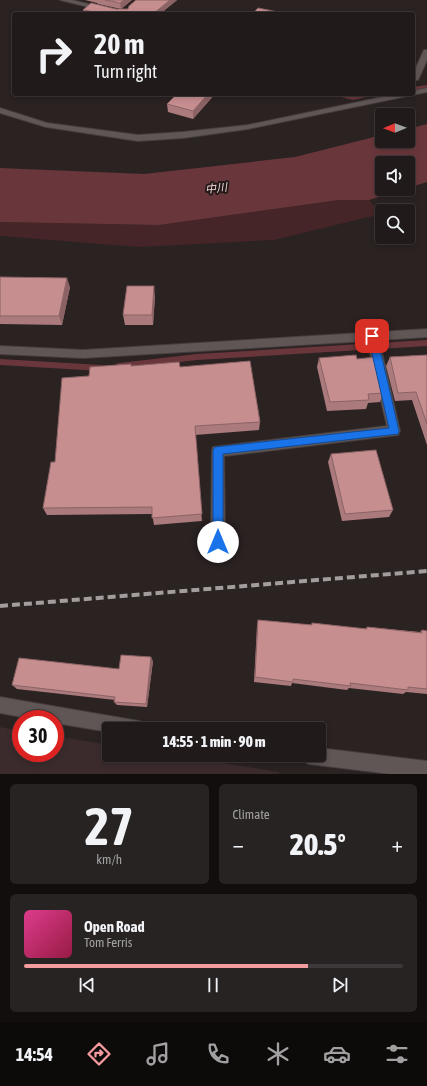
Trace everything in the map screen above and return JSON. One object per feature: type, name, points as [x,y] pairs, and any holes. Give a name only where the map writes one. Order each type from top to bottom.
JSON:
[{"type":"street","points":[[63,0],[126,12]]},
{"type":"street","points":[[417,78],[427,52]]},
{"type":"street","points":[[415,93],[427,90]]},
{"type":"street","points":[[0,110],[46,125],[138,138],[183,135],[248,127],[398,96]]},
{"type":"street","points":[[0,350],[83,354],[427,333]]},
{"type":"street","points":[[218,542],[218,450],[394,431],[372,336]]},
{"type":"street","points":[[0,705],[102,723]]},
{"type":"street","points":[[326,757],[427,770]]},
{"type":"shaded area","points":[[339,200],[369,200],[375,207],[375,215],[274,240],[139,247],[0,236],[0,222],[159,225]]},
{"type":"shaded area","points":[[0,727],[12,729],[12,762],[64,762],[64,738],[102,744],[102,762],[216,762],[279,772],[279,774],[0,774]]},
{"type":"water","name":"中川","points":[[427,124],[427,182],[415,186],[415,156],[375,156],[375,196],[382,196],[369,200],[339,200],[159,225],[0,222],[0,168],[144,174],[295,157],[375,137],[375,148],[415,148],[415,127]]},
{"type":"building","points":[[105,0],[124,0],[120,3]]},
{"type":"building","points":[[136,0],[170,0],[155,12],[94,12],[83,10],[91,3],[116,9],[128,9],[129,6]]},
{"type":"building","points":[[258,8],[278,12],[254,12]]},
{"type":"building","points":[[175,96],[206,96],[193,111],[167,104]]},
{"type":"building","points":[[0,277],[67,278],[59,316],[0,316]]},
{"type":"building","points":[[127,286],[154,286],[152,315],[123,315]]},
{"type":"building","points":[[356,355],[357,359],[375,357],[383,393],[368,394],[369,400],[330,402],[319,358]]},
{"type":"building","points":[[427,355],[427,424],[416,392],[398,393],[390,357]]},
{"type":"building","points":[[250,361],[260,422],[195,426],[202,514],[152,518],[152,507],[43,508],[51,462],[55,462],[62,378],[89,376],[90,367],[131,364],[131,366],[179,362],[180,367]]},
{"type":"building","points":[[376,450],[393,510],[345,514],[331,454]]},
{"type":"building","points":[[258,620],[312,625],[312,623],[367,629],[367,627],[422,633],[422,630],[427,631],[427,689],[408,687],[408,690],[350,683],[351,686],[293,679],[293,682],[255,677]]},
{"type":"building","points":[[121,655],[151,657],[146,704],[114,702],[115,697],[12,685],[19,658],[119,669]]},
{"type":"waterway","points":[[415,89],[427,87]]},
{"type":"waterway","points":[[342,96],[353,98],[365,96]]},
{"type":"waterway","points":[[119,366],[197,357],[427,343]]},
{"type":"waterway","points":[[0,362],[101,368]]},
{"type":"railway","points":[[0,606],[427,571]]},
{"type":"route","points":[[218,542],[218,450],[394,431],[372,336]]}]
